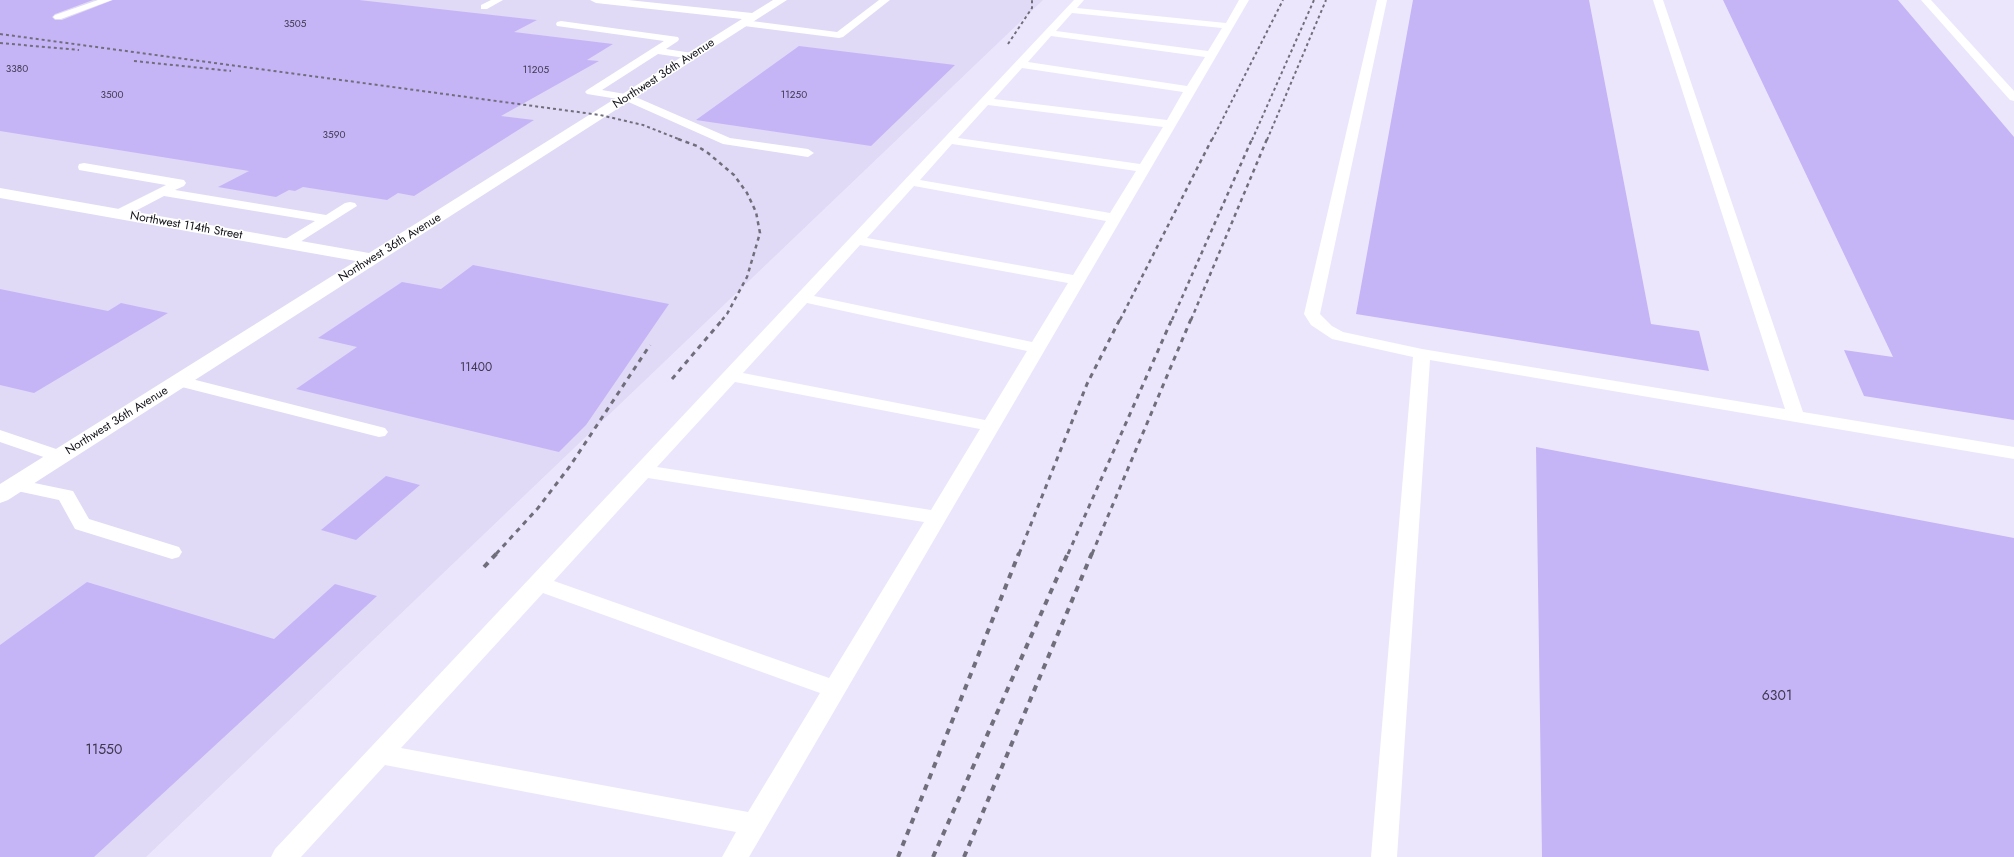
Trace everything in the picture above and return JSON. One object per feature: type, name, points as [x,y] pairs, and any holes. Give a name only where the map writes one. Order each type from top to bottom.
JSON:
[{"type":"street","points":[[596,0],[749,20]]},
{"type":"street","name":"Northwest 36th Avenue","points":[[8,490],[781,0]]},
{"type":"street","name":"Northwest 114th Street","points":[[0,193],[373,259]]},
{"type":"lane","points":[[58,17],[108,0]]},
{"type":"lane","points":[[484,7],[498,0]]},
{"type":"lane","points":[[749,20],[839,34],[885,0]]},
{"type":"lane","points":[[735,857],[1244,0]]},
{"type":"lane","points":[[1382,0],[1312,314],[1317,322],[1326,329],[1338,336],[1422,354],[2014,453]]},
{"type":"lane","points":[[1658,0],[1796,417]]},
{"type":"lane","points":[[1926,0],[2014,98]]},
{"type":"lane","points":[[284,857],[1075,5],[1228,26]]},
{"type":"lane","points":[[561,24],[674,39],[591,92],[628,97],[727,141],[808,153]]},
{"type":"lane","points":[[1049,33],[1211,55]]},
{"type":"lane","points":[[656,51],[692,56]]},
{"type":"lane","points":[[1020,64],[1190,90]]},
{"type":"lane","points":[[986,101],[1170,124]]},
{"type":"lane","points":[[949,140],[1144,168]]},
{"type":"lane","points":[[84,167],[178,183],[119,214]]},
{"type":"lane","points":[[910,182],[1114,218]]},
{"type":"lane","points":[[162,192],[327,219]]},
{"type":"lane","points":[[287,244],[350,206]]},
{"type":"lane","points":[[857,240],[1077,280]]},
{"type":"lane","points":[[803,298],[1037,348]]},
{"type":"lane","points":[[1384,857],[1422,354]]},
{"type":"lane","points":[[730,376],[991,426]]},
{"type":"lane","points":[[180,381],[379,432]]},
{"type":"lane","points":[[0,436],[61,457]]},
{"type":"lane","points":[[642,471],[936,517]]},
{"type":"lane","points":[[8,490],[66,495],[82,524],[172,552]]},
{"type":"lane","points":[[538,583],[834,689]]},
{"type":"lane","points":[[379,754],[754,824]]},
{"type":"shaded area","points":[[0,0],[1043,0],[146,857],[0,857]]},
{"type":"building","points":[[0,0],[93,0],[55,14],[52,17],[55,20],[62,20],[113,0],[359,0],[537,20],[514,32],[613,44],[587,60],[599,61],[501,116],[534,120],[414,196],[398,193],[387,200],[303,187],[295,191],[289,190],[276,197],[218,187],[249,171],[0,131]]},
{"type":"building","points":[[1413,0],[1589,0],[1651,324],[1699,331],[1709,371],[1356,314]]},
{"type":"building","points":[[1723,0],[1898,0],[2014,137],[2014,420],[1864,396],[1844,350],[1893,357]]},
{"type":"building","points":[[799,46],[955,65],[871,146],[696,120]]},
{"type":"building","points":[[473,265],[669,304],[586,425],[559,452],[296,389],[357,347],[318,338],[402,282],[441,289]]},
{"type":"building","points":[[0,289],[108,311],[121,303],[168,313],[34,393],[0,385]]},
{"type":"building","points":[[1536,447],[2014,538],[2014,857],[1542,857]]},
{"type":"building","points":[[386,476],[420,485],[356,540],[321,530]]},
{"type":"building","points":[[87,582],[274,639],[335,584],[377,596],[94,857],[0,857],[0,645]]},
{"type":"railway","points":[[1008,44],[1032,8],[1032,0]]},
{"type":"railway","points":[[1212,140],[1283,0]]},
{"type":"railway","points":[[1252,140],[1314,0]]},
{"type":"railway","points":[[1267,140],[1326,0]]},
{"type":"railway","points":[[0,34],[600,115],[643,125],[681,140]]},
{"type":"railway","points":[[0,43],[79,50]]},
{"type":"railway","points":[[134,61],[231,71]]},
{"type":"railway","points":[[678,139],[697,146],[708,153],[734,175],[747,193],[756,212],[760,233],[747,277],[727,314],[722,320]]},
{"type":"railway","points":[[1120,320],[1212,139]]},
{"type":"railway","points":[[1172,320],[1252,139]]},
{"type":"railway","points":[[1191,320],[1267,139]]},
{"type":"railway","points":[[672,379],[723,319]]},
{"type":"railway","points":[[1019,554],[1087,384],[1120,319]]},
{"type":"railway","points":[[1068,554],[1172,319]]},
{"type":"railway","points":[[1092,554],[1191,319]]},
{"type":"railway","points":[[496,554],[538,508],[570,466],[650,345]]},
{"type":"railway","points":[[484,567],[497,553]]},
{"type":"railway","points":[[898,857],[1019,553]]},
{"type":"railway","points":[[933,857],[1068,553]]},
{"type":"railway","points":[[964,857],[1092,553]]}]
